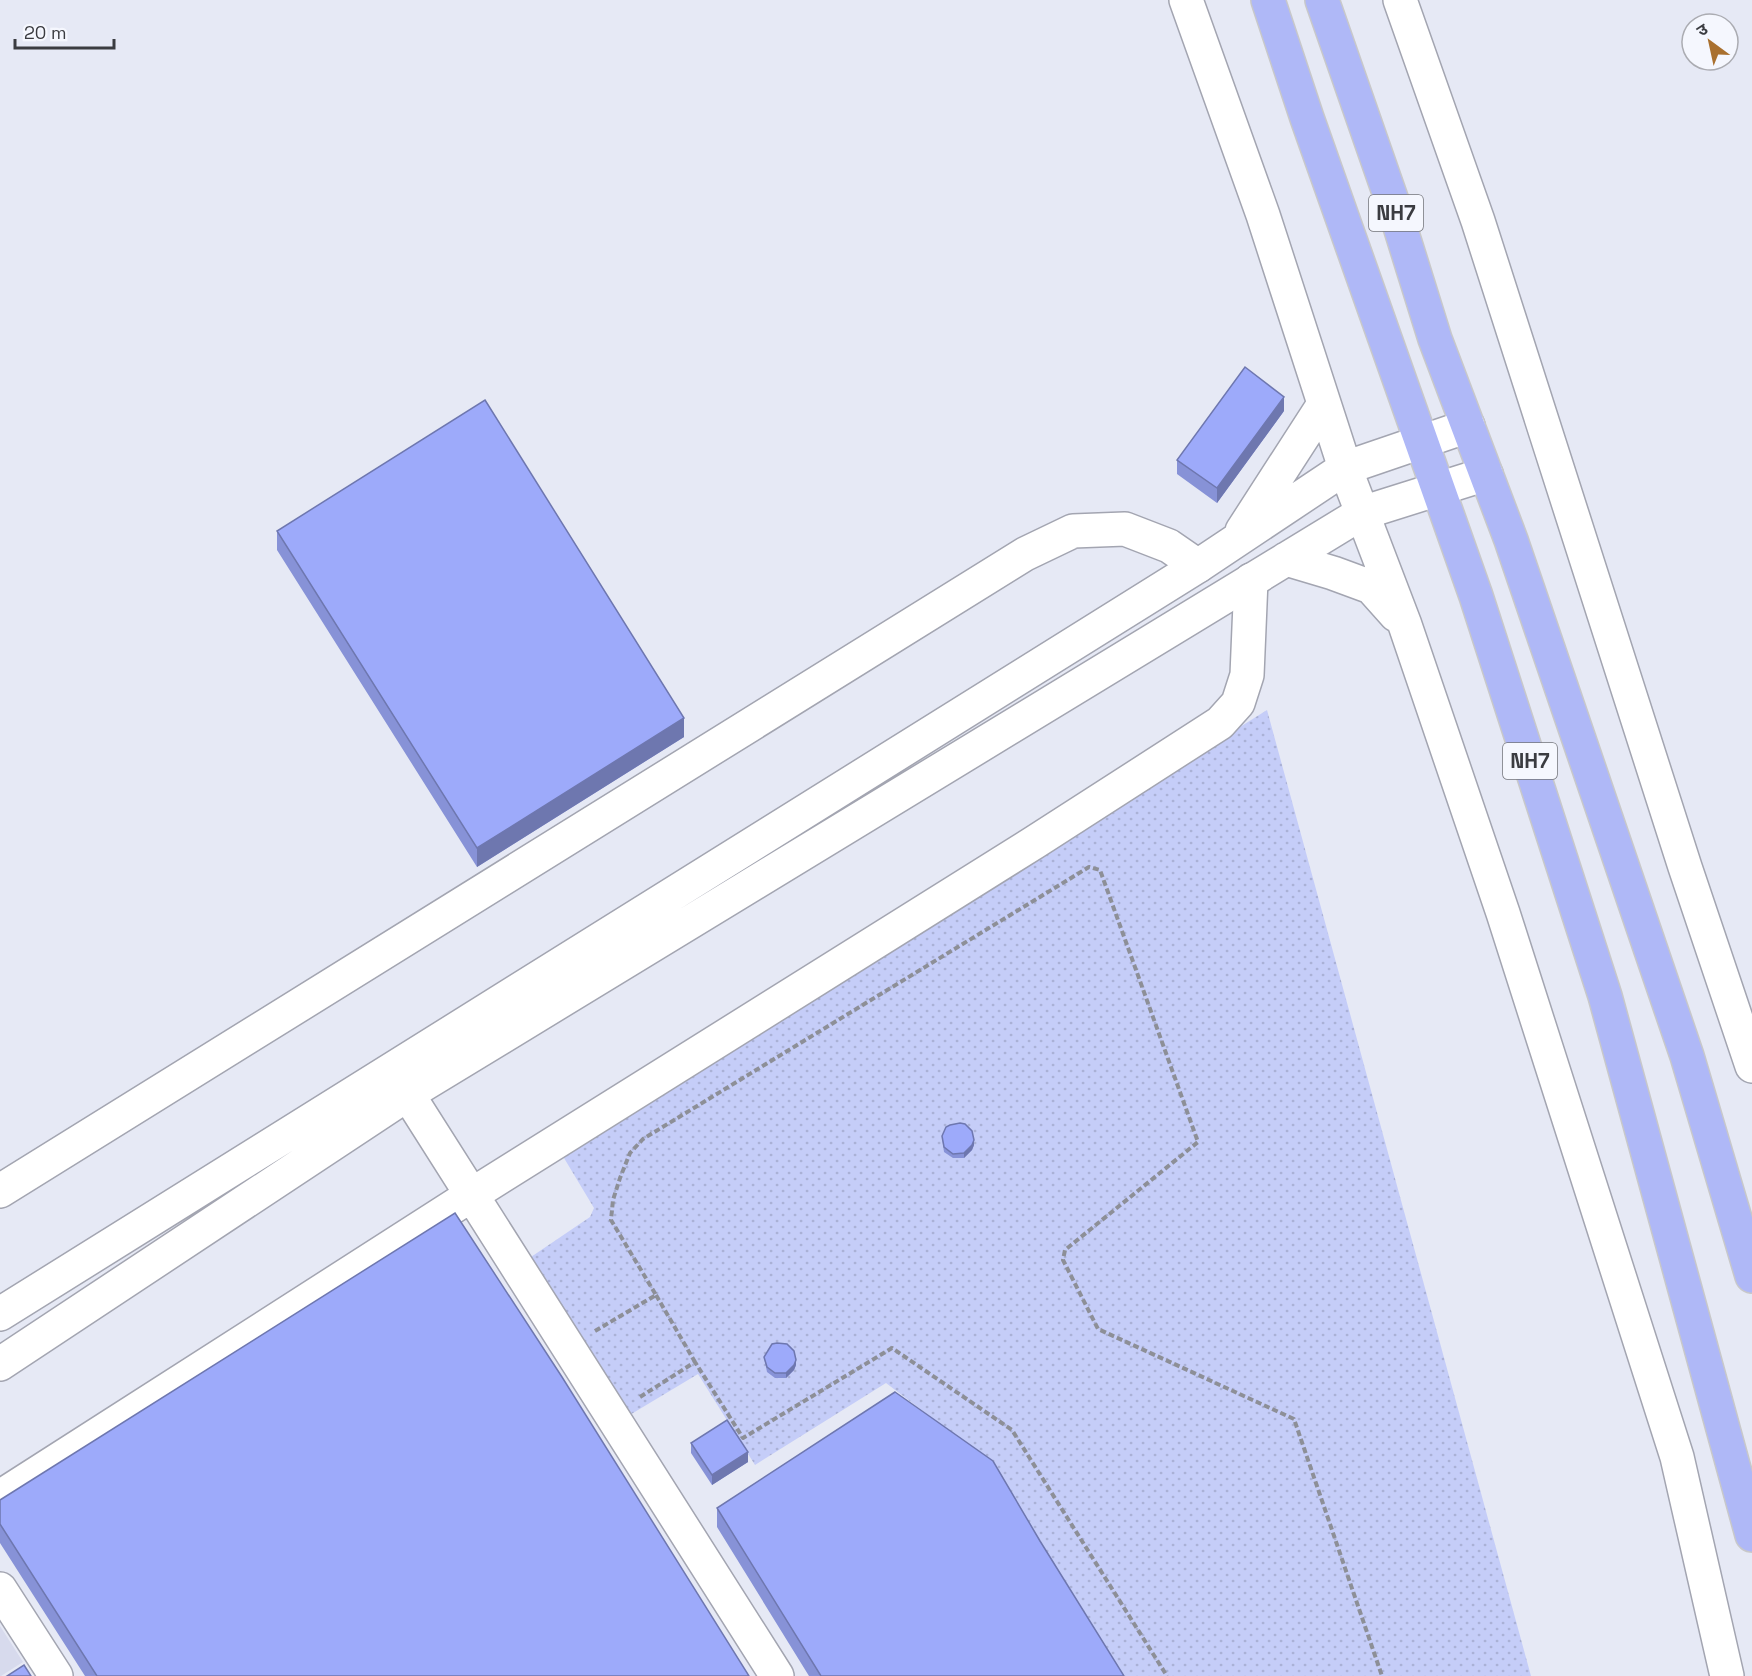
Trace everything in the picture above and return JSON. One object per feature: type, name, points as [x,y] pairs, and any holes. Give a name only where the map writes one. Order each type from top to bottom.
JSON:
[{"type":"highway","name":"NH7","points":[[1268,0],[1307,118],[1476,596],[1605,996],[1752,1535]]},
{"type":"highway","name":"NH7","points":[[1322,0],[1392,201],[1435,339],[1515,551],[1686,1056],[1752,1276]]},
{"type":"street","points":[[1186,0],[1263,215],[1345,468],[1405,625],[1507,925],[1677,1456],[1727,1676]]},
{"type":"street","points":[[1400,0],[1479,222],[1678,845],[1752,1066]]},
{"type":"street","points":[[1236,540],[1324,404]]},
{"type":"street","points":[[0,1364],[400,1082],[1198,566],[1345,468],[1468,426]]},
{"type":"street","points":[[0,1314],[400,1082],[1362,513],[1486,474]]},
{"type":"street","points":[[0,1191],[1025,554],[1073,531],[1125,529],[1169,546],[1198,566]]},
{"type":"street","points":[[1286,559],[1371,587],[1405,625]]},
{"type":"street","points":[[0,1497],[473,1194],[1035,842],[1220,723],[1238,703],[1246,675],[1251,580]]},
{"type":"street","points":[[400,1082],[777,1676]]},
{"type":"street","points":[[0,1589],[56,1676]]},
{"type":"path","points":[[1167,1676],[1012,1430],[892,1348],[743,1438],[611,1220],[613,1200],[623,1169],[630,1153],[643,1139],[1089,867],[1100,870],[1198,1143],[1065,1250],[1063,1260],[1098,1329],[1294,1419],[1382,1676]]},
{"type":"path","points":[[569,1347],[656,1295]]},
{"type":"path","points":[[612,1414],[695,1362]]},
{"type":"shaded area","points":[[1267,710],[1531,1676],[1119,1676],[986,1459],[886,1383],[755,1465],[698,1374],[628,1416],[528,1259],[590,1217],[594,1208],[561,1153]]},
{"type":"shaded area","points":[[0,1626],[23,1662],[1,1676],[0,1676]]},
{"type":"building","points":[[1245,367],[1284,397],[1217,488],[1177,460]]},
{"type":"building","points":[[485,400],[684,718],[477,848],[277,531]]},
{"type":"building","points":[[965,1124],[972,1131],[974,1140],[964,1153],[953,1154],[944,1147],[942,1136],[946,1127]]},
{"type":"building","points":[[455,1213],[562,1377],[749,1676],[97,1676],[0,1524],[0,1500]]},
{"type":"building","points":[[772,1344],[787,1344],[794,1351],[796,1360],[786,1373],[775,1373],[767,1367],[764,1357]]},
{"type":"building","points":[[895,1392],[993,1461],[1124,1676],[821,1676],[717,1508]]},
{"type":"building","points":[[727,1420],[748,1452],[712,1475],[691,1443]]},
{"type":"building","points":[[24,1665],[31,1676],[7,1676]]}]
